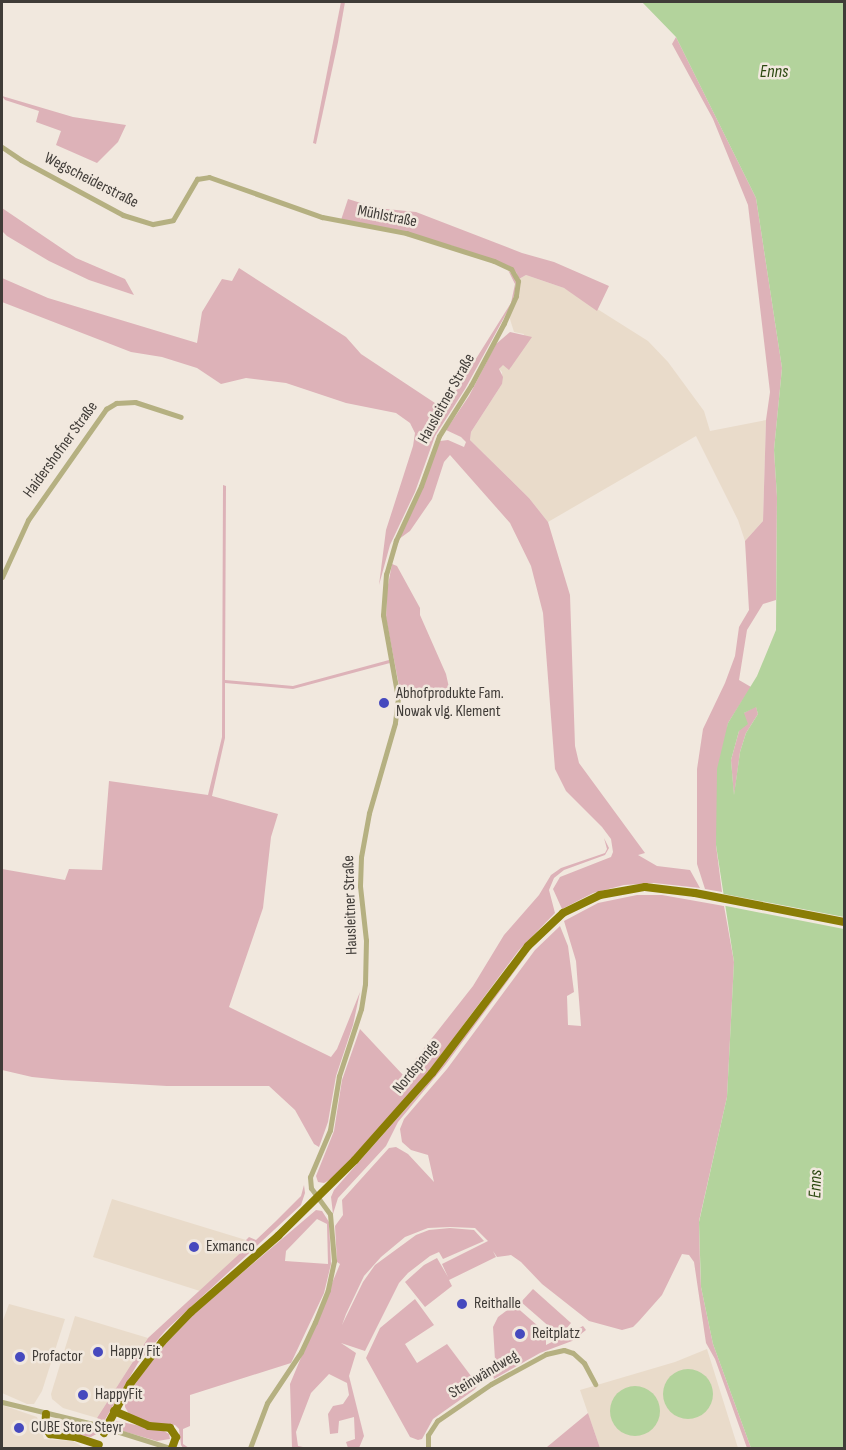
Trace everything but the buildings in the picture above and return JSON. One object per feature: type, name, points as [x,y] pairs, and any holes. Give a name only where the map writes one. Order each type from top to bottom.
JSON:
[{"type":"main road","name":"Nordspange","points":[[98,1447],[114,1411],[139,1370],[171,1332],[319,1197],[415,1095],[528,946],[551,922],[581,903],[615,891],[652,888],[696,893],[844,922]]},
{"type":"main road","points":[[114,1411],[149,1426],[170,1428],[176,1437],[171,1449]]},
{"type":"main road","points":[[46,1414],[45,1428],[50,1434],[75,1437],[98,1447]]},
{"type":"street","name":"Wegscheiderstraße","points":[[2,147],[21,160],[123,215],[153,224],[173,220],[200,177]]},
{"type":"street","name":"Mühlstraße","points":[[200,177],[219,180],[322,217],[406,233],[501,263],[514,272],[518,286],[504,323]]},
{"type":"street","name":"Hausleitner Straße","points":[[250,1449],[267,1403],[301,1352],[328,1290],[334,1261],[331,1218],[328,1208],[310,1185],[311,1173],[330,1130],[339,1076],[357,1024],[365,984],[366,940],[360,886],[363,841],[397,711],[397,686],[383,615],[386,574],[396,540],[421,486],[439,436],[471,385],[504,323]]},
{"type":"street","name":"Haidershofner Straße","points":[[2,577],[28,520],[106,409],[120,402],[135,402],[181,417]]},
{"type":"street","name":"Steinwändweg","points":[[428,1449],[428,1435],[437,1421],[491,1384],[546,1354],[564,1350],[573,1353],[584,1363],[595,1384]]},
{"type":"street","points":[[2,1400],[46,1414],[97,1425],[171,1449]]},
{"type":"shaded area","points":[[341,2],[345,2],[316,144],[313,143]]},
{"type":"shaded area","points":[[676,37],[756,198],[782,368],[774,450],[777,497],[776,600],[763,604],[747,630],[739,680],[751,687],[728,723],[716,845],[722,892],[705,889],[697,864],[697,769],[703,729],[725,683],[735,656],[739,627],[749,610],[745,541],[763,521],[766,420],[770,392],[748,205],[713,119],[672,44]]},
{"type":"shaded area","points":[[2,96],[73,117],[126,125],[118,142],[97,163],[56,145],[61,131],[36,122],[39,111],[5,100]]},
{"type":"shaded area","points":[[348,199],[377,208],[416,212],[522,253],[554,262],[609,286],[597,311],[564,288],[526,275],[519,279],[516,272],[453,246],[341,220]]},
{"type":"shaded area","points":[[2,208],[76,258],[125,279],[134,295],[89,280],[49,261],[7,236],[2,231]]},
{"type":"shaded area","points":[[239,268],[346,337],[361,354],[441,407],[457,389],[511,303],[515,284],[508,270],[515,278],[516,282],[515,292],[512,303],[465,389],[435,436],[415,492],[390,545],[379,585],[386,530],[413,446],[415,433],[410,423],[396,413],[346,403],[286,383],[246,378],[221,384],[197,368],[162,357],[131,352],[2,302],[2,278],[48,298],[197,343],[202,312],[222,279],[232,281]]},
{"type":"shaded area","points":[[526,275],[564,288],[648,341],[668,362],[704,411],[710,431],[766,420],[763,521],[745,541],[738,520],[696,436],[548,522],[529,498],[470,440],[471,432],[502,384],[502,372],[499,369],[503,364],[510,369],[524,334],[514,332],[509,316],[519,279]]},
{"type":"shaded area","points":[[510,332],[532,337],[509,370],[503,365],[499,369],[503,377],[502,384],[471,432],[470,440],[529,498],[548,522],[570,595],[575,746],[579,763],[645,853],[638,855],[657,866],[690,870],[700,888],[654,883],[624,885],[593,893],[562,909],[553,889],[560,877],[611,857],[613,852],[611,839],[566,791],[555,769],[543,613],[531,566],[510,523],[450,455],[444,462],[432,499],[410,531],[399,539],[440,441],[448,440],[464,447],[466,442],[461,437],[446,430],[469,396],[496,344]]},
{"type":"shaded area","points":[[223,485],[226,486],[225,680],[293,686],[389,660],[390,663],[293,689],[225,683],[225,738],[212,796],[278,814],[271,837],[263,908],[229,1007],[331,1057],[337,1049],[360,992],[353,1025],[336,1076],[328,1122],[319,1147],[314,1144],[295,1110],[269,1086],[167,1086],[62,1080],[32,1077],[2,1070],[2,869],[65,880],[69,869],[102,870],[109,781],[208,795],[222,737]]},
{"type":"shaded area","points":[[392,564],[397,566],[420,608],[420,615],[446,674],[450,692],[401,696],[386,618],[387,590]]},
{"type":"shaded area","points":[[756,706],[758,714],[746,733],[740,752],[734,797],[731,760],[744,713]]},
{"type":"shaded area","points":[[604,838],[609,848],[605,855],[564,870],[554,878],[549,890],[555,913],[519,950],[429,1071],[369,1140],[331,1179],[324,1183],[318,1182],[316,1176],[334,1131],[342,1080],[360,1029],[403,1075],[473,986],[504,935],[539,895],[551,875],[561,868],[605,853],[607,849]]},
{"type":"shaded area","points":[[637,895],[662,895],[724,906],[734,962],[727,1097],[699,1221],[701,1287],[713,1344],[751,1448],[747,1448],[715,1359],[706,1343],[694,1262],[689,1255],[682,1254],[662,1295],[639,1321],[633,1327],[622,1330],[589,1321],[542,1284],[521,1262],[511,1255],[497,1257],[493,1251],[496,1257],[449,1280],[452,1286],[425,1307],[405,1282],[424,1265],[437,1258],[448,1277],[442,1264],[488,1241],[475,1228],[450,1227],[428,1228],[405,1237],[381,1257],[364,1276],[346,1314],[342,1325],[363,1282],[375,1265],[416,1235],[429,1230],[450,1228],[474,1230],[484,1241],[443,1259],[439,1252],[408,1273],[399,1283],[365,1351],[341,1343],[356,1353],[349,1376],[364,1436],[359,1448],[348,1448],[346,1442],[355,1439],[354,1417],[339,1421],[338,1433],[330,1434],[328,1414],[333,1406],[343,1404],[349,1395],[347,1383],[329,1374],[311,1393],[296,1432],[298,1446],[308,1448],[292,1448],[290,1384],[340,1264],[337,1262],[335,1226],[343,1215],[342,1200],[389,1148],[396,1147],[408,1154],[434,1182],[428,1155],[411,1150],[402,1142],[400,1129],[404,1119],[447,1069],[535,950],[560,926],[568,946],[574,992],[567,996],[568,1025],[581,1026],[576,961],[564,921],[598,903]]},
{"type":"shaded area","points":[[532,948],[446,1064],[398,1122],[386,1146],[338,1198],[333,1214],[331,1197],[334,1190],[425,1087]]},
{"type":"shaded area","points":[[304,1185],[305,1193],[301,1205],[166,1330],[138,1363],[103,1423],[97,1418],[148,1338],[248,1246],[246,1240],[249,1237],[256,1240],[276,1221],[301,1196]]},
{"type":"shaded area","name":"Exmanco","points":[[112,1199],[246,1240],[249,1246],[200,1291],[93,1257]]},
{"type":"shaded area","points":[[316,1210],[322,1211],[329,1222],[331,1264],[324,1293],[291,1363],[190,1395],[190,1426],[183,1429],[183,1444],[189,1448],[183,1448],[179,1429],[175,1425],[151,1423],[129,1414],[125,1407],[125,1399],[156,1354],[196,1312]],"holes":[[[317,1219],[327,1224],[328,1264],[285,1261],[286,1251]]]},
{"type":"shaded area","name":"Reitplatz","points":[[533,1289],[571,1323],[560,1336],[521,1302]]},
{"type":"shaded area","points":[[415,1299],[434,1325],[405,1344],[417,1363],[447,1344],[477,1384],[482,1381],[474,1390],[433,1419],[422,1439],[418,1440],[410,1437],[366,1358],[380,1328]]},
{"type":"shaded area","name":"Profactor","points":[[9,1304],[65,1319],[42,1391],[34,1404],[27,1404],[2,1393],[2,1323]]},
{"type":"shaded area","name":"Reitplatz","points":[[514,1305],[546,1333],[546,1345],[583,1326],[586,1330],[572,1341],[540,1353],[494,1379],[493,1375],[505,1367],[497,1365],[495,1360],[493,1327],[498,1317]]},
{"type":"shaded area","name":"Happy Fit","points":[[75,1316],[148,1338],[97,1418],[63,1408],[52,1399],[51,1394]]},
{"type":"shaded area","points":[[707,1349],[738,1448],[600,1448],[580,1390],[675,1362]]},
{"type":"shaded area","points":[[2,1405],[37,1417],[44,1439],[73,1441],[84,1448],[2,1448]]},
{"type":"shaded area","points":[[588,1413],[600,1448],[545,1448],[547,1447]]},
{"type":"shaded area","points":[[55,1419],[100,1429],[95,1434],[100,1432],[91,1437],[56,1431],[50,1425]]},
{"type":"shaded area","points":[[117,1421],[164,1431],[169,1434],[170,1439],[157,1441],[112,1428],[116,1427],[114,1425],[118,1422],[112,1425]]},
{"type":"water","name":"Enns","points":[[642,2],[844,2],[844,1448],[751,1448],[713,1344],[701,1287],[699,1222],[727,1097],[734,962],[716,845],[717,769],[728,723],[757,676],[776,630],[777,497],[774,450],[782,368],[756,198],[676,37]],"holes":[[[756,707],[758,714],[746,733],[740,752],[734,795],[731,760],[739,731],[748,724],[744,713]]]},
{"type":"water","points":[[683,1369],[693,1369],[706,1376],[713,1389],[713,1399],[706,1412],[693,1419],[683,1419],[674,1415],[667,1408],[663,1399],[663,1389],[667,1380],[674,1373]]},
{"type":"water","points":[[630,1386],[640,1386],[653,1393],[660,1406],[660,1416],[653,1429],[640,1436],[630,1436],[621,1432],[614,1425],[610,1416],[610,1406],[614,1397],[621,1390]]},
{"type":"pier","points":[[719,893],[844,917],[844,929],[721,905]]},
{"type":"place","name":"Abhofprodukte Fam. Nowak vlg. Klement","points":[[384,703]]},
{"type":"place","name":"Exmanco","points":[[194,1247]]},
{"type":"place","name":"Reithalle","points":[[462,1304]]},
{"type":"place","name":"Reitplatz","points":[[520,1334]]},
{"type":"place","name":"Happy Fit","points":[[98,1352]]},
{"type":"place","name":"Profactor","points":[[20,1357]]},
{"type":"place","name":"HappyFit","points":[[83,1395]]},
{"type":"place","name":"CUBE Store Steyr","points":[[19,1428]]}]
